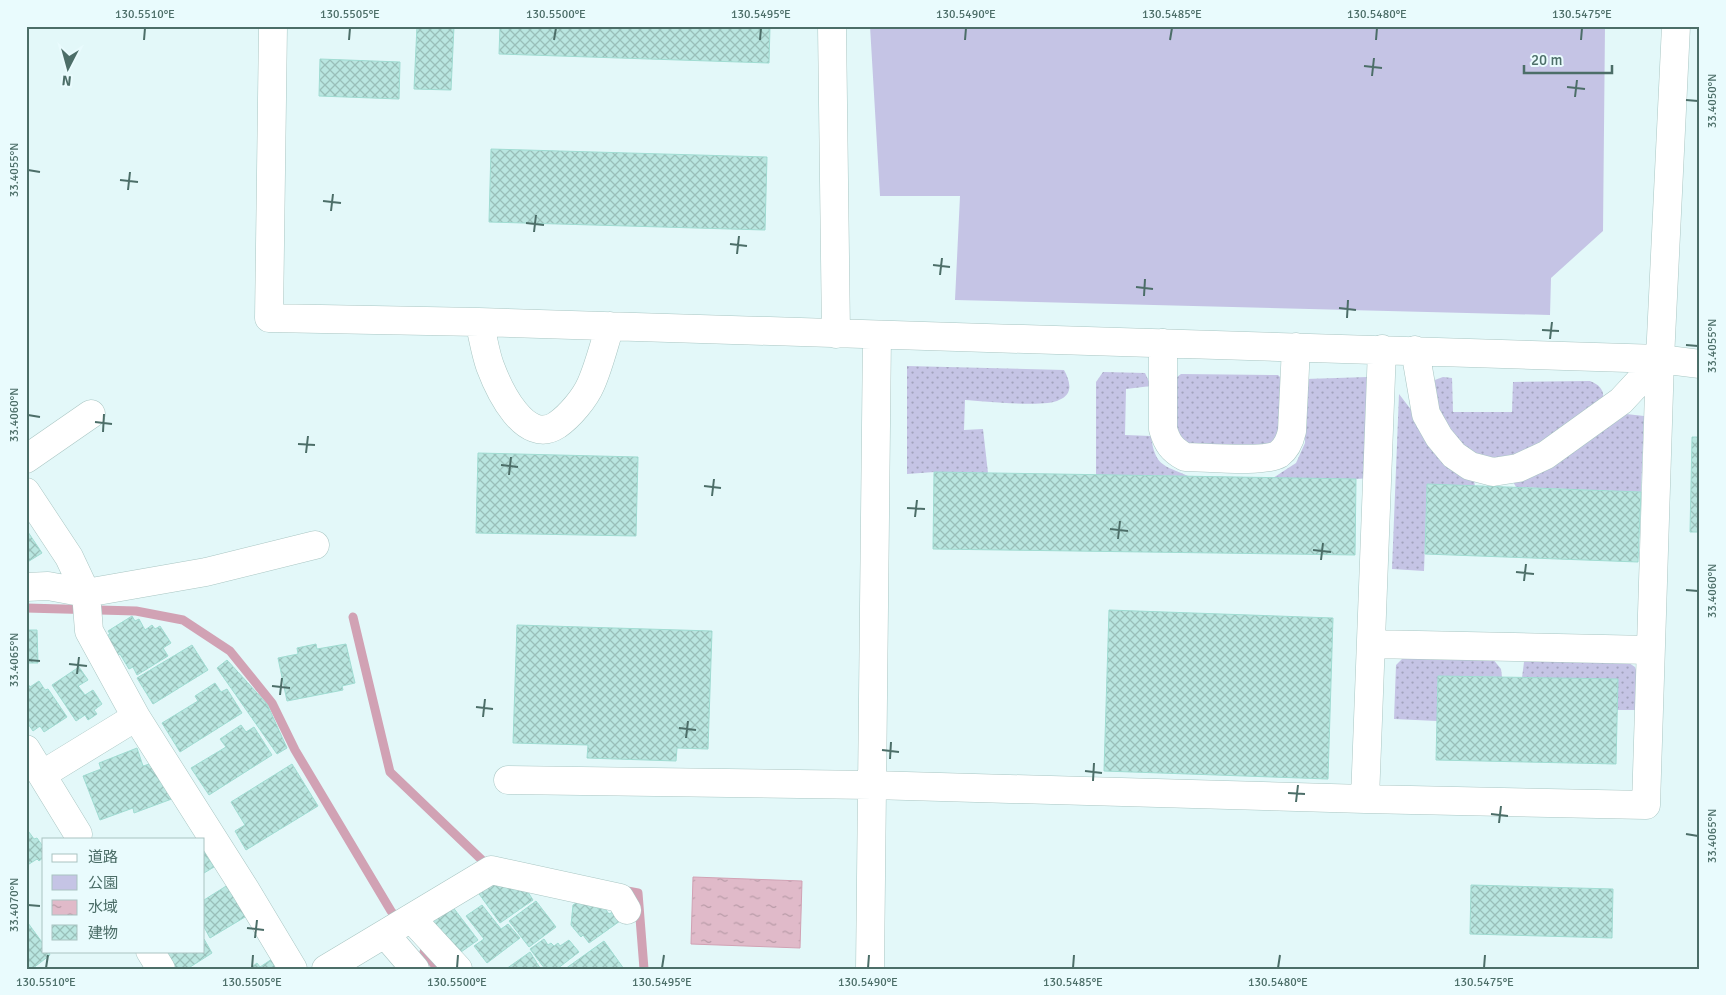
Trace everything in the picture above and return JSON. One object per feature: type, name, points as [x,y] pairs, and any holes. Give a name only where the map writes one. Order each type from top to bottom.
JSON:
[{"type":"street","points":[[273,26],[269,318],[479,322],[1415,350],[1660,359],[1700,364]]},
{"type":"street","points":[[832,26],[836,334]]},
{"type":"street","points":[[508,780],[872,785],[1646,805],[1660,359],[1676,26]]},
{"type":"street","points":[[479,322],[490,365],[515,414],[534,429],[550,430],[568,418],[590,385],[610,326]]},
{"type":"street","points":[[870,969],[877,335]]},
{"type":"street","points":[[1163,343],[1163,429],[1166,440],[1173,450],[1185,456],[1264,458],[1278,454],[1289,442],[1292,431],[1296,347]]},
{"type":"street","points":[[1365,799],[1382,350]]},
{"type":"street","points":[[1415,350],[1426,414],[1439,437],[1454,455],[1470,466],[1493,472],[1518,468],[1546,455],[1621,401],[1660,359]]},
{"type":"street","points":[[26,458],[91,414]]},
{"type":"street","points":[[26,492],[69,557],[86,593],[89,631],[136,718],[245,888],[293,969]]},
{"type":"street","points":[[26,587],[48,586],[86,593],[206,572],[315,545]]},
{"type":"street","points":[[1371,644],[1650,650]]},
{"type":"street","points":[[43,774],[136,718]]},
{"type":"street","points":[[26,749],[78,834]]},
{"type":"street","points":[[326,969],[491,870],[620,898],[627,910]]},
{"type":"street","points":[[411,918],[458,969]]},
{"type":"street","points":[[384,934],[416,969]]},
{"type":"street","points":[[151,952],[161,969]]},
{"type":"green space","points":[[870,26],[1605,26],[1603,231],[1551,278],[1550,315],[955,300],[960,196],[880,196]]},
{"type":"green space","points":[[907,366],[1064,370],[1068,378],[1069,391],[1059,400],[1041,404],[965,400],[964,430],[983,429],[988,473],[934,472],[907,474]]},
{"type":"green space","points":[[1103,372],[1145,373],[1151,386],[1126,389],[1125,435],[1151,436],[1158,459],[1166,466],[1188,476],[1096,475],[1096,382]]},
{"type":"green space","points":[[1181,374],[1278,375],[1282,379],[1282,435],[1276,446],[1185,449],[1173,434],[1177,377]]},
{"type":"green space","points":[[1368,377],[1371,478],[1273,478],[1296,463],[1305,443],[1305,379]]},
{"type":"green space","points":[[1443,377],[1452,378],[1453,412],[1512,412],[1513,382],[1590,381],[1601,388],[1603,398],[1601,407],[1516,458],[1496,458],[1468,451],[1437,414],[1432,381]]},
{"type":"green space","points":[[1399,394],[1435,441],[1473,476],[1475,486],[1427,485],[1424,571],[1392,569]]},
{"type":"green space","points":[[1626,414],[1644,416],[1641,492],[1516,487],[1512,480],[1576,446]]},
{"type":"green space","points":[[1411,654],[1492,658],[1501,669],[1502,677],[1438,676],[1437,721],[1394,719],[1396,665]]},
{"type":"green space","points":[[1530,656],[1626,661],[1635,667],[1639,679],[1638,710],[1617,710],[1522,678],[1524,662]]},
{"type":"water","points":[[693,877],[802,881],[800,948],[691,944]]},
{"type":"building","points":[[417,26],[454,26],[451,90],[414,89]]},
{"type":"building","points":[[500,26],[770,26],[769,63],[499,54]]},
{"type":"building","points":[[320,59],[400,62],[399,99],[319,96]]},
{"type":"building","points":[[491,149],[767,157],[765,230],[489,222]]},
{"type":"building","points":[[1692,437],[1700,437],[1700,532],[1690,532]]},
{"type":"building","points":[[478,453],[638,457],[636,536],[476,533]]},
{"type":"building","points":[[934,472],[1356,479],[1355,555],[933,549]]},
{"type":"building","points":[[1427,484],[1641,492],[1638,562],[1425,554]]},
{"type":"building","points":[[26,529],[42,553],[26,563]]},
{"type":"building","points":[[1109,610],[1333,618],[1328,779],[1104,771]]},
{"type":"building","points":[[132,616],[135,621],[139,619],[145,630],[152,625],[155,629],[160,626],[171,643],[163,648],[168,656],[137,675],[133,667],[129,669],[120,654],[116,656],[105,637],[110,634],[108,631]]},
{"type":"building","points":[[517,625],[712,631],[708,749],[677,748],[676,761],[587,758],[588,745],[513,743]]},
{"type":"building","points":[[26,630],[37,630],[38,663],[26,663]]},
{"type":"building","points":[[316,644],[317,649],[346,644],[355,683],[342,686],[343,690],[287,701],[278,658],[298,654],[297,648]]},
{"type":"building","points":[[192,645],[208,670],[153,704],[137,678]]},
{"type":"building","points":[[227,660],[267,704],[287,748],[277,754],[217,668]]},
{"type":"building","points":[[79,667],[88,680],[78,686],[85,695],[93,690],[102,704],[94,710],[97,714],[88,720],[85,715],[76,721],[52,685]]},
{"type":"building","points":[[1438,676],[1618,679],[1616,764],[1436,760]]},
{"type":"building","points":[[26,681],[30,687],[39,681],[45,690],[48,689],[67,717],[44,732],[40,726],[33,731],[26,721]]},
{"type":"building","points":[[215,683],[221,692],[227,689],[242,713],[180,752],[162,723],[198,701],[195,696]]},
{"type":"building","points":[[241,725],[246,732],[254,727],[272,755],[209,795],[191,768],[226,747],[220,739]]},
{"type":"building","points":[[137,748],[143,766],[156,762],[177,797],[134,813],[133,808],[100,820],[83,776],[101,769],[99,763]]},
{"type":"building","points":[[292,764],[318,806],[246,850],[235,831],[245,825],[231,802]]},
{"type":"building","points":[[26,828],[34,839],[37,838],[42,845],[42,859],[39,861],[37,859],[26,866]]},
{"type":"building","points":[[205,853],[214,867],[205,872]]},
{"type":"building","points":[[491,881],[509,885],[513,890],[518,887],[526,889],[533,900],[500,923],[477,891]]},
{"type":"building","points":[[231,883],[250,914],[210,938],[205,929],[205,899]]},
{"type":"building","points":[[1471,885],[1613,889],[1612,938],[1470,934]]},
{"type":"building","points":[[582,899],[593,901],[599,909],[603,906],[609,914],[613,912],[620,921],[589,943],[571,925],[573,905]]},
{"type":"building","points":[[536,901],[556,927],[529,947],[509,921]]},
{"type":"building","points":[[482,905],[501,929],[508,924],[520,938],[487,963],[474,946],[484,939],[466,916]]},
{"type":"building","points":[[452,906],[478,940],[461,952],[457,947],[453,950],[431,921]]},
{"type":"building","points":[[28,923],[42,942],[42,952],[48,952],[50,955],[32,969],[26,969],[26,924]]},
{"type":"building","points":[[544,939],[548,945],[551,943],[554,946],[558,943],[560,946],[569,940],[579,952],[557,969],[545,969],[530,949]]},
{"type":"building","points":[[205,941],[212,953],[187,969],[177,969],[167,952],[205,952]]},
{"type":"building","points":[[604,941],[624,969],[565,969]]},
{"type":"building","points":[[530,952],[540,968],[506,969]]},
{"type":"building","points":[[272,959],[278,969],[249,969],[257,963],[260,967]]},
{"type":"waterway","points":[[26,608],[136,611],[183,620],[230,651],[272,703],[295,750],[391,911],[400,922]]},
{"type":"waterway","points":[[353,617],[390,772],[484,862],[492,864]]},
{"type":"waterway","points":[[622,890],[638,893],[644,969]]},
{"type":"waterway","points":[[424,952],[438,969]]}]
